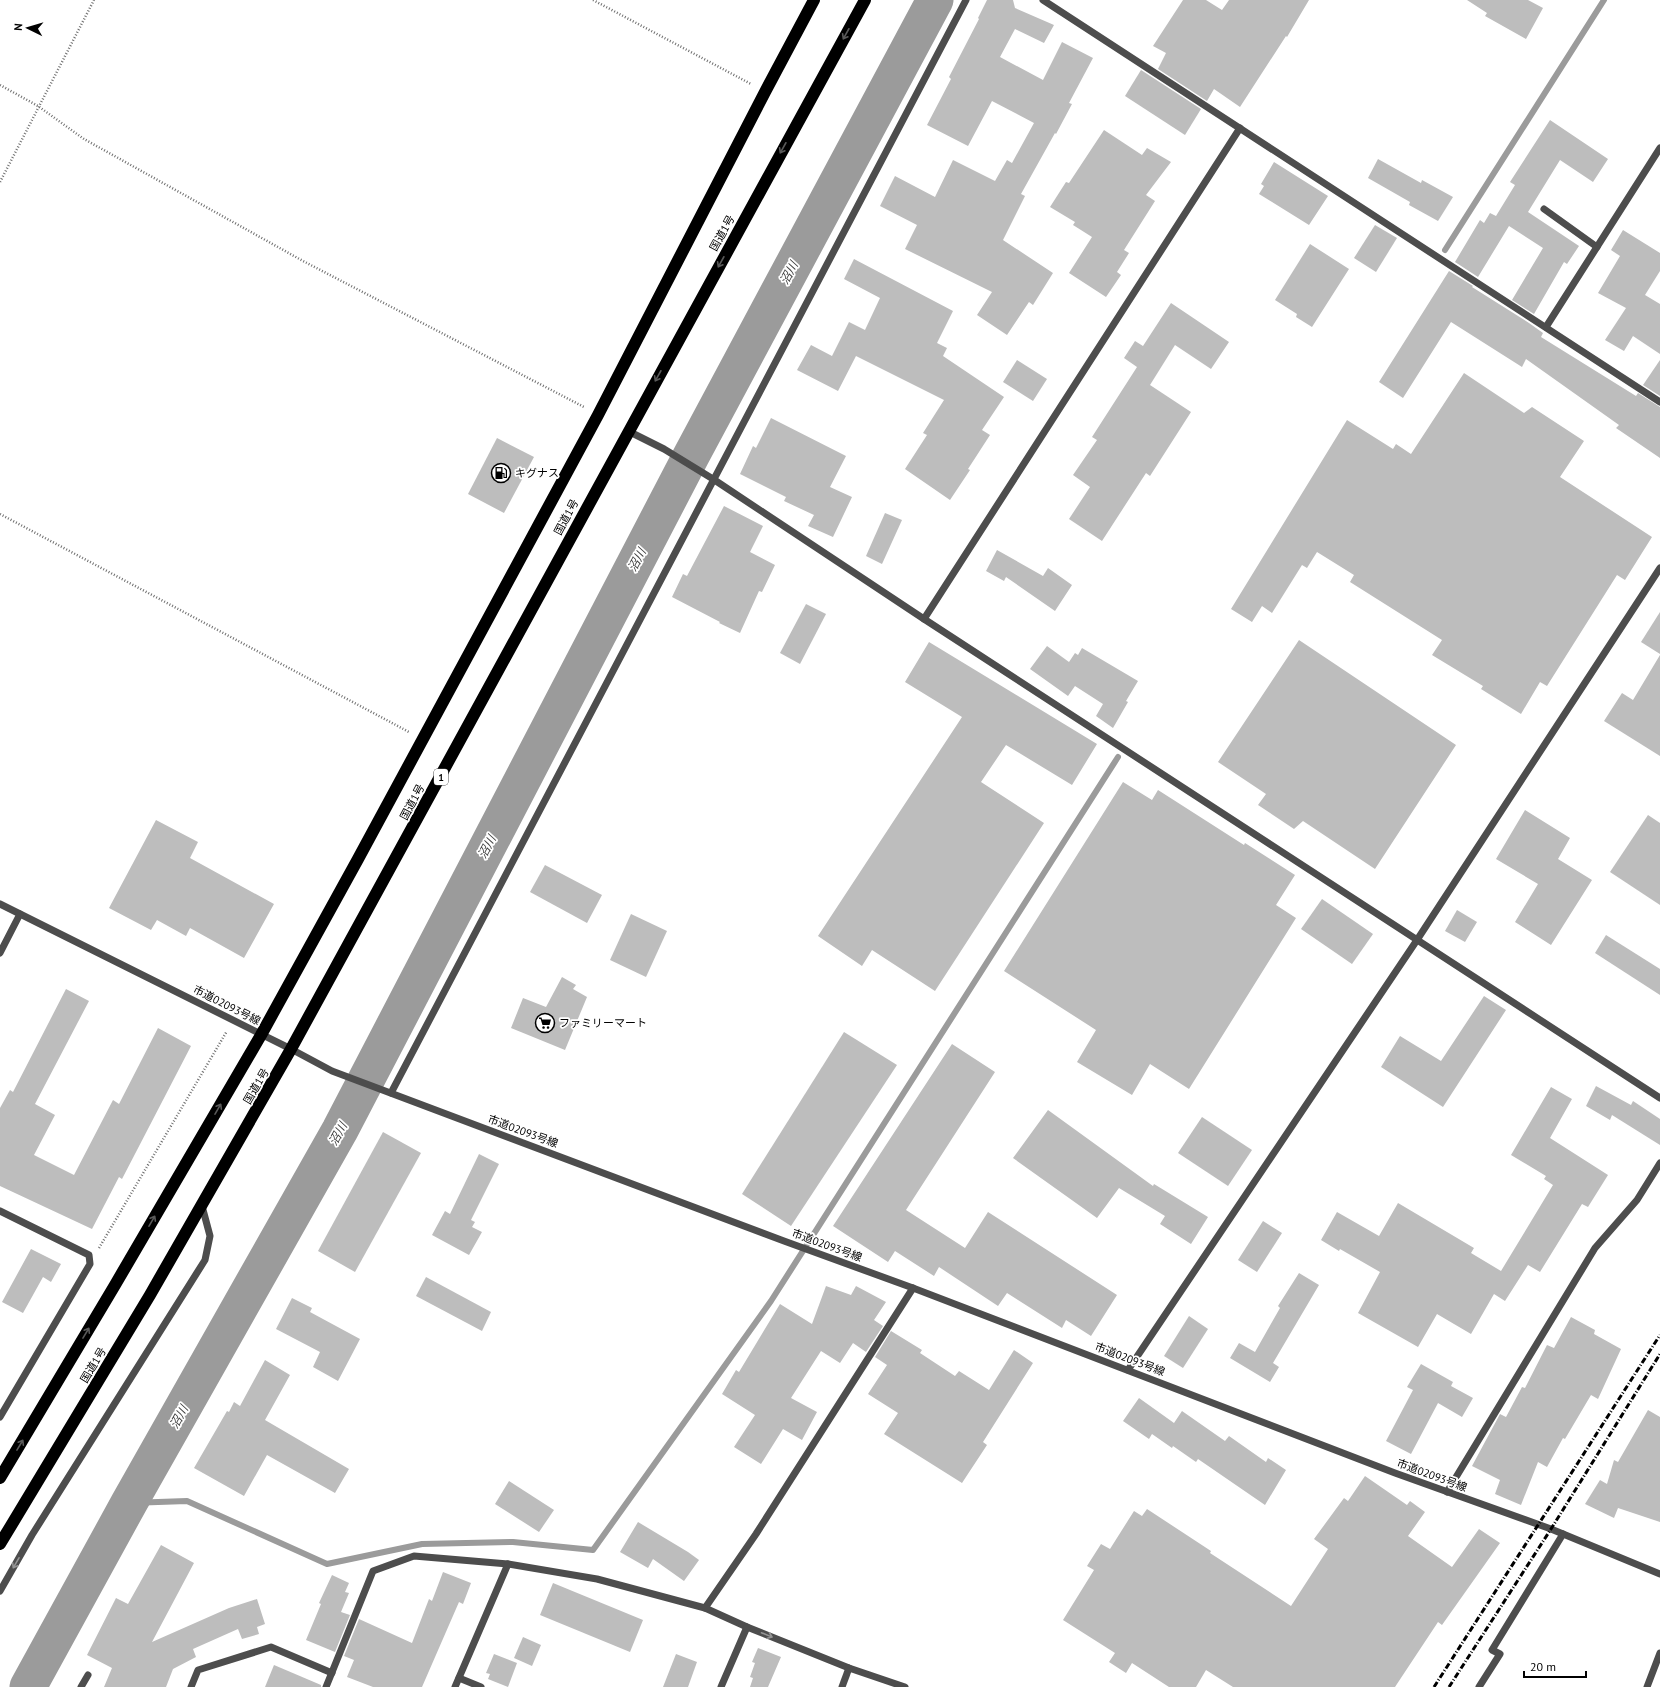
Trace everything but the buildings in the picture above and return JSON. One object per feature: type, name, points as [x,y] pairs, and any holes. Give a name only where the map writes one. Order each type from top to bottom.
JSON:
[{"type":"highway","name":"国道1号","points":[[0,1478],[261,1035],[598,415],[814,0]]},
{"type":"highway","name":"国道1号","points":[[0,1544],[150,1295],[291,1049],[864,0]]},
{"type":"street","points":[[388,1092],[710,477],[966,0]]},
{"type":"street","points":[[1043,0],[1660,402]]},
{"type":"street","points":[[924,619],[1240,128]]},
{"type":"street","points":[[1546,327],[1660,148]]},
{"type":"street","points":[[1544,209],[1597,247]]},
{"type":"street","points":[[628,431],[664,449],[710,477],[924,619],[1660,1098]]},
{"type":"street","points":[[1128,1370],[1417,940],[1660,568]]},
{"type":"street","name":"市道02093号線","points":[[0,904],[291,1049],[332,1071],[810,1251],[913,1288],[1446,1492],[1564,1534],[1660,1574]]},
{"type":"street","points":[[0,953],[20,914]]},
{"type":"street","points":[[1446,1492],[1595,1248],[1636,1200],[1660,1163]]},
{"type":"street","points":[[0,1591],[32,1535],[205,1260],[210,1236],[202,1205]]},
{"type":"street","points":[[0,1211],[89,1255],[90,1264],[1,1412]]},
{"type":"street","points":[[705,1608],[756,1534],[913,1288]]},
{"type":"street","points":[[1480,1687],[1500,1654],[1492,1650],[1564,1534]]},
{"type":"street","points":[[326,1687],[373,1571],[414,1556],[508,1564],[597,1579],[705,1608],[747,1627],[849,1668],[905,1687]]},
{"type":"street","points":[[455,1687],[508,1564]]},
{"type":"street","points":[[721,1687],[747,1627]]},
{"type":"street","points":[[191,1687],[198,1670],[270,1647],[332,1673]]},
{"type":"street","points":[[1647,1687],[1660,1652]]},
{"type":"street","points":[[842,1687],[849,1668]]},
{"type":"street","points":[[81,1687],[88,1675]]},
{"type":"street","points":[[459,1678],[481,1687]]},
{"type":"path","points":[[0,182],[94,0]]},
{"type":"path","points":[[593,0],[765,92]]},
{"type":"path","points":[[0,85],[38,106],[84,139],[303,260],[598,415]]},
{"type":"path","points":[[0,514],[422,739]]},
{"type":"path","points":[[90,1264],[233,1021]]},
{"type":"waterway","name":"沼川","points":[[28,1687],[129,1503],[340,1130],[691,456],[935,0]]},
{"type":"waterway","points":[[1445,250],[1604,0]]},
{"type":"waterway","points":[[129,1503],[187,1501],[327,1564],[422,1544],[513,1542],[593,1550],[771,1301],[1118,757]]},
{"type":"railway","points":[[1434,1687],[1660,1335]]},
{"type":"railway","points":[[1449,1687],[1551,1529],[1660,1354]]},
{"type":"place","name":"キグナス","points":[[501,473]]},
{"type":"place","name":"ファミリーマート","points":[[545,1023]]}]
